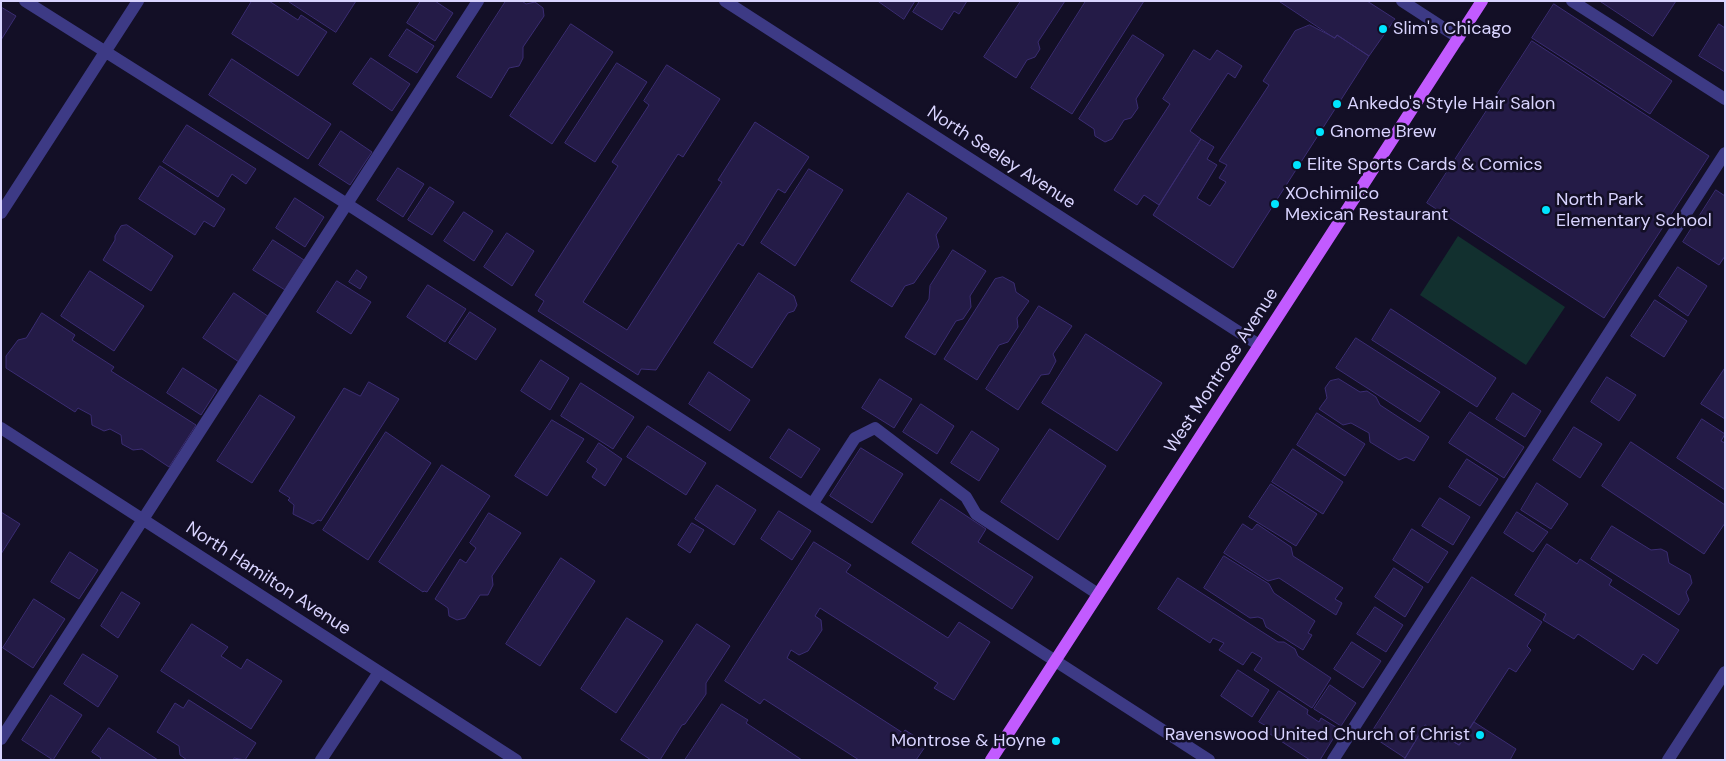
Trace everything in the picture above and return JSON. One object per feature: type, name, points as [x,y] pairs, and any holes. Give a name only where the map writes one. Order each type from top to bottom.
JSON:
[{"type":"main road","name":"West Montrose Avenue","points":[[991,760],[1482,1]]},
{"type":"street","points":[[25,1],[346,204],[1209,760]]},
{"type":"street","points":[[1,213],[138,1]]},
{"type":"street","points":[[1,739],[478,1]]},
{"type":"street","name":"North Seeley Avenue","points":[[725,1],[1259,345]]},
{"type":"street","points":[[1402,1],[1458,38]]},
{"type":"street","points":[[1572,1],[1725,99]]},
{"type":"street","points":[[1333,760],[1725,153]]},
{"type":"street","name":"North Hamilton Avenue","points":[[1,428],[516,760]]},
{"type":"street","points":[[812,503],[855,438],[876,428],[966,497],[976,514],[1098,594]]},
{"type":"street","points":[[321,760],[379,672]]},
{"type":"street","points":[[1668,760],[1725,672]]},
{"type":"green space","points":[[1458,236],[1565,307],[1526,365],[1420,295]]},
{"type":"building","points":[[252,1],[269,1],[298,20],[301,15],[327,32],[298,76],[232,34]]},
{"type":"building","points":[[288,1],[356,1],[336,32]]},
{"type":"building","points":[[421,1],[435,1],[453,13],[435,41],[407,23]]},
{"type":"building","points":[[506,1],[522,1],[526,4],[535,2],[543,8],[544,16],[523,47],[523,58],[519,66],[509,68],[491,98],[457,77]]},
{"type":"building","points":[[878,1],[915,1],[904,19]]},
{"type":"building","points":[[920,1],[967,1],[959,14],[954,11],[942,30],[913,12]]},
{"type":"building","points":[[1021,1],[1065,1],[1038,42],[1040,49],[1035,57],[1027,60],[1016,78],[984,57]]},
{"type":"building","points":[[1086,1],[1144,1],[1072,114],[1031,88]]},
{"type":"building","points":[[1279,1],[1367,1],[1395,19],[1369,56],[1337,35],[1335,38]]},
{"type":"building","points":[[1600,1],[1676,1],[1653,36]]},
{"type":"building","points":[[1554,4],[1672,81],[1650,114],[1532,38]]},
{"type":"building","points":[[1,7],[16,16],[1,40]]},
{"type":"building","points":[[571,24],[613,52],[552,144],[510,116]]},
{"type":"building","points":[[1719,24],[1725,28],[1725,72],[1699,56]]},
{"type":"building","points":[[1310,25],[1335,38],[1337,35],[1369,56],[1233,268],[1153,215],[1201,139],[1214,147],[1207,159],[1217,165],[1197,198],[1210,206],[1226,182],[1219,178],[1227,165],[1219,161],[1269,85],[1263,81],[1295,31]]},
{"type":"building","points":[[407,29],[434,46],[417,73],[389,56]]},
{"type":"building","points":[[1133,35],[1164,55],[1136,99],[1138,108],[1131,118],[1124,120],[1112,139],[1105,142],[1095,136],[1094,129],[1079,119]]},
{"type":"building","points":[[1532,41],[1709,156],[1604,318],[1427,203]]},
{"type":"building","points":[[1194,50],[1210,60],[1217,50],[1242,66],[1235,78],[1228,73],[1190,131],[1201,139],[1159,205],[1144,195],[1137,205],[1114,190],[1170,104],[1163,99]]},
{"type":"building","points":[[371,58],[410,84],[392,111],[353,84]]},
{"type":"building","points":[[232,59],[331,124],[308,159],[209,95]]},
{"type":"building","points":[[617,63],[647,82],[595,162],[565,143]]},
{"type":"building","points":[[667,65],[720,99],[683,157],[678,154],[583,302],[627,330],[722,182],[718,180],[755,122],[809,157],[785,193],[778,189],[743,246],[738,243],[656,370],[641,369],[638,375],[538,311],[544,301],[535,295],[618,166],[612,162],[649,105],[644,101]]},
{"type":"building","points":[[187,125],[256,169],[246,184],[232,174],[218,197],[163,162]]},
{"type":"building","points":[[341,131],[372,152],[350,185],[319,165]]},
{"type":"building","points":[[160,166],[225,209],[214,227],[204,221],[195,235],[139,199]]},
{"type":"building","points":[[398,168],[424,184],[403,217],[377,200]]},
{"type":"building","points":[[809,169],[843,190],[795,266],[761,243]]},
{"type":"building","points":[[430,187],[454,202],[432,235],[408,220]]},
{"type":"building","points":[[1716,190],[1725,196],[1725,256],[1719,265],[1683,242]]},
{"type":"building","points":[[908,193],[947,218],[936,235],[939,247],[914,283],[905,286],[892,307],[851,281]]},
{"type":"building","points":[[295,198],[324,217],[305,247],[276,228]]},
{"type":"building","points":[[464,212],[493,231],[474,261],[444,241]]},
{"type":"building","points":[[127,225],[173,256],[151,291],[103,260],[121,226]]},
{"type":"building","points":[[507,233],[534,251],[512,286],[484,267]]},
{"type":"building","points":[[273,240],[304,260],[285,290],[253,270]]},
{"type":"building","points":[[953,250],[986,271],[970,296],[971,307],[963,319],[956,321],[935,355],[905,337],[929,299],[930,286]]},
{"type":"building","points":[[1678,267],[1707,286],[1688,316],[1659,296]]},
{"type":"building","points":[[357,270],[367,277],[360,289],[349,282]]},
{"type":"building","points":[[90,271],[144,306],[114,351],[61,316]]},
{"type":"building","points":[[759,273],[794,296],[797,305],[794,311],[788,313],[752,368],[714,343]]},
{"type":"building","points":[[1003,277],[1014,283],[1016,292],[1029,301],[1017,318],[1018,327],[1008,342],[999,345],[977,380],[944,359],[995,279]]},
{"type":"building","points":[[337,281],[371,302],[351,334],[317,312]]},
{"type":"building","points":[[428,285],[466,309],[445,342],[407,317]]},
{"type":"building","points":[[234,293],[272,319],[242,364],[203,338]]},
{"type":"building","points":[[1655,300],[1687,321],[1664,357],[1631,336]]},
{"type":"building","points":[[1039,306],[1072,326],[1053,354],[1056,361],[1049,374],[1041,375],[1018,410],[986,389]]},
{"type":"building","points":[[1391,309],[1496,378],[1477,407],[1372,340]]},
{"type":"building","points":[[470,312],[496,329],[476,360],[449,343]]},
{"type":"building","points":[[42,313],[75,335],[72,340],[114,367],[111,371],[196,425],[169,467],[142,449],[133,450],[122,444],[121,435],[110,429],[104,431],[92,425],[91,415],[78,408],[75,412],[6,368],[6,356],[18,340],[26,338]]},
{"type":"building","points":[[1086,334],[1162,383],[1117,451],[1042,403]]},
{"type":"building","points":[[1356,338],[1440,392],[1420,422],[1336,368]]},
{"type":"building","points":[[541,360],[569,378],[550,410],[521,391]]},
{"type":"building","points":[[183,368],[217,390],[201,415],[167,393]]},
{"type":"building","points":[[1725,368],[1725,419],[1701,404]]},
{"type":"building","points":[[709,372],[750,400],[730,431],[689,404]]},
{"type":"building","points":[[1607,377],[1636,395],[1619,421],[1591,402]]},
{"type":"building","points":[[880,379],[912,399],[894,428],[862,408]]},
{"type":"building","points":[[1339,379],[1360,392],[1367,391],[1376,397],[1380,405],[1429,437],[1414,461],[1406,457],[1399,460],[1370,442],[1369,433],[1351,423],[1343,425],[1319,409],[1327,398],[1325,388],[1330,381]]},
{"type":"building","points":[[369,382],[399,399],[321,521],[318,520],[313,524],[293,514],[294,505],[288,500],[290,498],[279,491],[344,388],[360,396]]},
{"type":"building","points":[[581,383],[634,417],[613,449],[561,416]]},
{"type":"building","points":[[1513,393],[1541,411],[1525,437],[1496,419]]},
{"type":"building","points":[[260,395],[295,417],[252,483],[217,461]]},
{"type":"building","points":[[921,404],[954,426],[937,454],[903,432]]},
{"type":"building","points":[[1470,412],[1524,447],[1504,478],[1449,443]]},
{"type":"building","points":[[1317,413],[1365,444],[1345,476],[1297,445]]},
{"type":"building","points":[[1702,419],[1725,434],[1721,441],[1725,443],[1725,490],[1677,458]]},
{"type":"building","points":[[552,420],[584,439],[547,496],[515,476]]},
{"type":"building","points":[[648,426],[706,463],[686,495],[627,457]]},
{"type":"building","points":[[1574,427],[1602,444],[1580,478],[1553,460]]},
{"type":"building","points":[[789,429],[820,449],[801,478],[770,458]]},
{"type":"building","points":[[1050,429],[1106,466],[1058,540],[1001,502]]},
{"type":"building","points":[[972,431],[999,449],[979,481],[951,463]]},
{"type":"building","points":[[386,432],[431,463],[368,560],[323,530]]},
{"type":"building","points":[[1631,442],[1725,505],[1725,523],[1704,554],[1602,486]]},
{"type":"building","points":[[599,443],[622,459],[605,486],[592,477],[597,469],[587,462]]},
{"type":"building","points":[[861,448],[903,474],[872,523],[830,496]]},
{"type":"building","points":[[1293,449],[1343,482],[1323,514],[1272,482]]},
{"type":"building","points":[[1467,459],[1498,479],[1480,506],[1449,487]]},
{"type":"building","points":[[442,465],[490,496],[427,592],[423,592],[379,562]]},
{"type":"building","points":[[1537,483],[1568,504],[1551,529],[1521,510]]},
{"type":"building","points":[[1271,484],[1317,514],[1296,546],[1249,517]]},
{"type":"building","points":[[717,485],[756,510],[734,545],[695,519]]},
{"type":"building","points":[[1440,498],[1470,517],[1453,545],[1422,526]]},
{"type":"building","points":[[941,499],[986,529],[978,542],[1033,577],[1012,609],[912,543]]},
{"type":"building","points":[[779,511],[811,531],[792,560],[761,539]]},
{"type":"building","points":[[1,512],[20,524],[1,554]]},
{"type":"building","points":[[1517,512],[1548,532],[1533,552],[1504,533]]},
{"type":"building","points":[[489,513],[521,533],[492,576],[493,585],[488,595],[480,595],[465,618],[457,620],[449,616],[448,608],[435,599],[460,559],[466,563],[476,548],[470,543]]},
{"type":"building","points":[[692,523],[704,530],[690,553],[678,545]]},
{"type":"building","points":[[1243,524],[1252,530],[1257,524],[1291,547],[1293,556],[1343,588],[1335,599],[1342,603],[1336,615],[1279,578],[1268,581],[1224,553]]},
{"type":"building","points":[[1612,526],[1651,550],[1661,549],[1667,552],[1669,563],[1690,575],[1692,583],[1686,592],[1689,600],[1679,615],[1591,559]]},
{"type":"building","points":[[1412,529],[1448,552],[1428,583],[1393,560]]},
{"type":"building","points":[[814,542],[851,565],[846,572],[948,638],[959,622],[990,642],[954,700],[934,688],[938,683],[820,608],[815,616],[821,620],[822,630],[808,651],[799,655],[791,650],[787,658],[903,733],[905,730],[927,744],[916,760],[859,760],[764,699],[760,704],[725,681]]},
{"type":"building","points":[[1547,544],[1577,564],[1580,559],[1612,580],[1609,585],[1679,630],[1657,664],[1643,654],[1633,670],[1578,634],[1574,639],[1543,620],[1546,614],[1515,595]]},
{"type":"building","points":[[70,552],[98,570],[79,599],[51,582]]},
{"type":"building","points":[[1224,556],[1269,584],[1274,593],[1315,621],[1308,633],[1312,635],[1303,650],[1266,627],[1263,619],[1258,617],[1250,618],[1204,588]]},
{"type":"building","points":[[561,558],[595,581],[540,666],[506,644]]},
{"type":"building","points":[[1394,568],[1423,587],[1405,617],[1375,597]]},
{"type":"building","points":[[1472,577],[1542,622],[1527,646],[1531,650],[1516,672],[1509,668],[1459,745],[1425,725],[1405,758],[1370,735]]},
{"type":"building","points":[[1178,578],[1278,642],[1284,642],[1295,649],[1298,656],[1331,678],[1312,708],[1254,670],[1262,658],[1252,652],[1243,665],[1219,650],[1224,643],[1213,638],[1210,643],[1158,609]]},
{"type":"building","points":[[122,592],[140,603],[118,638],[101,626]]},
{"type":"building","points":[[34,599],[65,619],[33,668],[3,648]]},
{"type":"building","points":[[1375,607],[1403,625],[1386,652],[1357,634]]},
{"type":"building","points":[[627,618],[663,641],[616,713],[581,689]]},
{"type":"building","points":[[192,624],[228,647],[221,656],[241,669],[247,659],[282,681],[251,729],[161,671]]},
{"type":"building","points":[[697,624],[730,646],[706,683],[706,694],[685,724],[682,725],[660,760],[651,760],[621,740]]},
{"type":"building","points":[[1352,642],[1381,661],[1363,688],[1334,669]]},
{"type":"building","points":[[83,654],[118,676],[98,707],[64,684]]},
{"type":"building","points":[[1238,670],[1269,690],[1252,717],[1221,696]]},
{"type":"building","points":[[1330,685],[1356,703],[1341,726],[1314,709]]},
{"type":"building","points":[[1279,691],[1308,710],[1307,714],[1319,722],[1321,718],[1339,729],[1320,760],[1310,760],[1267,732],[1270,728],[1259,722]]},
{"type":"building","points":[[51,695],[82,715],[53,760],[22,740]]},
{"type":"building","points":[[189,700],[256,743],[245,760],[234,758],[233,760],[187,760],[180,755],[179,746],[157,732],[175,703],[183,708]]},
{"type":"building","points":[[722,704],[748,720],[746,723],[802,760],[685,760]]},
{"type":"building","name":"Ravenswood United Church of Christ","points":[[1474,722],[1516,749],[1510,760],[1404,760],[1425,725],[1459,745]]},
{"type":"building","points":[[109,728],[158,760],[99,760],[101,758],[92,752]]},
{"type":"place","name":"Slim's Chicago","points":[[1383,29]]},
{"type":"place","name":"Ankedo's Style Hair Salon","points":[[1337,104]]},
{"type":"place","name":"Gnome Brew","points":[[1320,132]]},
{"type":"place","name":"Elite Sports Cards & Comics","points":[[1297,165]]},
{"type":"place","name":"XOchimilco Mexican Restaurant","points":[[1275,204]]},
{"type":"place","name":"North Park Elementary School","points":[[1546,210]]},
{"type":"place","name":"Ravenswood United Church of Christ","points":[[1480,735]]},
{"type":"place","name":"Montrose & Hoyne","points":[[1056,741]]}]
